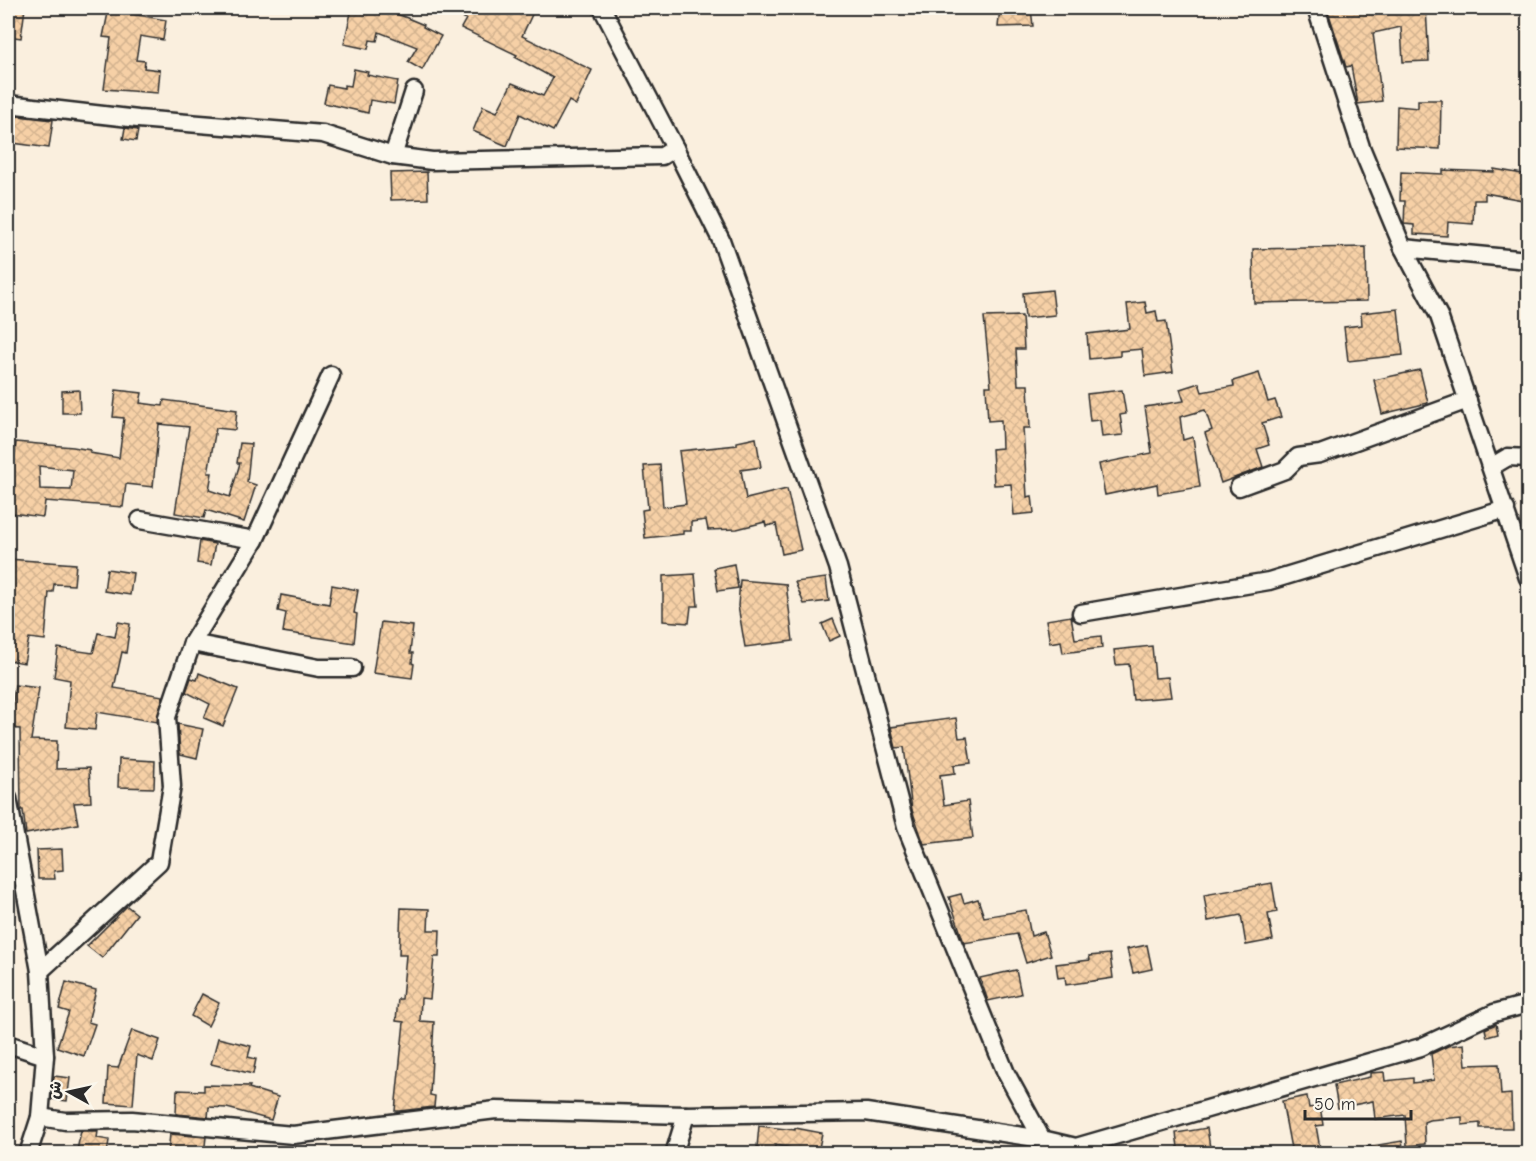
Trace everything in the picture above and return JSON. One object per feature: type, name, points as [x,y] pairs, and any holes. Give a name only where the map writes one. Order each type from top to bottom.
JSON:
[{"type":"street","points":[[602,8],[722,240],[838,567],[906,827],[1006,1073],[1042,1139]]},
{"type":"street","points":[[1316,8],[1361,147],[1403,248],[1439,316],[1528,578]]},
{"type":"street","points":[[393,156],[414,91]]},
{"type":"street","points":[[8,104],[138,119],[323,134],[393,156],[432,161],[662,156],[675,148]]},
{"type":"street","points":[[1403,248],[1528,260]]},
{"type":"street","points":[[40,971],[159,861],[172,786],[167,717],[192,643],[255,540],[331,375]]},
{"type":"street","points":[[1239,487],[1285,470],[1298,457],[1320,454],[1468,400]]},
{"type":"street","points":[[1491,467],[1508,457],[1528,458]]},
{"type":"street","points":[[1081,613],[1269,581],[1506,509]]},
{"type":"street","points":[[140,520],[255,540]]},
{"type":"street","points":[[192,643],[319,668],[352,669]]},
{"type":"street","points":[[8,798],[40,971],[45,1056],[40,1117],[28,1154]]},
{"type":"street","points":[[40,1117],[65,1121],[132,1120],[293,1135],[496,1110],[686,1114],[866,1112],[1042,1139],[1076,1147],[1421,1047],[1494,1013],[1528,1004]]},
{"type":"street","points":[[8,1044],[45,1056]]},
{"type":"street","points":[[674,1154],[686,1114]]},
{"type":"building","points":[[8,8],[25,8],[21,38],[8,36]]},
{"type":"building","points":[[109,8],[127,8],[126,13],[166,20],[163,40],[140,36],[136,60],[145,61],[144,68],[160,70],[158,93],[104,89],[111,38],[103,37]]},
{"type":"building","points":[[352,8],[389,8],[388,10],[424,25],[423,27],[441,36],[422,70],[408,62],[417,47],[379,32],[377,41],[370,40],[368,49],[344,44]]},
{"type":"building","points":[[446,8],[535,8],[522,36],[592,70],[576,105],[569,101],[553,131],[520,114],[507,146],[473,131],[483,106],[497,112],[512,83],[543,96],[553,78],[515,57],[517,55],[461,28],[466,19]]},
{"type":"building","points":[[1000,8],[1017,8],[1018,11],[1031,9],[1033,26],[998,27]]},
{"type":"building","points":[[1327,8],[1426,8],[1429,61],[1403,62],[1401,27],[1373,33],[1382,101],[1358,104],[1351,66],[1346,67]]},
{"type":"building","points":[[354,69],[368,72],[367,75],[398,81],[394,104],[370,100],[368,113],[324,103],[328,85],[344,88],[344,85],[351,86]]},
{"type":"building","points":[[1418,100],[1441,100],[1440,149],[1396,147],[1397,106],[1418,108]]},
{"type":"building","points":[[17,116],[53,120],[49,148],[13,143]]},
{"type":"building","points":[[125,128],[138,130],[136,141],[123,139]]},
{"type":"building","points":[[1494,169],[1528,175],[1528,201],[1485,193],[1485,200],[1474,200],[1473,224],[1448,222],[1447,236],[1414,234],[1414,225],[1404,224],[1405,201],[1400,201],[1401,172],[1443,174],[1443,170],[1494,172]]},
{"type":"building","points":[[427,172],[428,199],[391,200],[390,173]]},
{"type":"building","points":[[1366,247],[1367,301],[1254,303],[1253,249]]},
{"type":"building","points":[[1052,290],[1055,315],[1025,318],[1023,293]]},
{"type":"building","points":[[1145,302],[1147,313],[1156,311],[1158,322],[1166,321],[1173,372],[1145,376],[1142,349],[1120,351],[1120,356],[1089,359],[1087,334],[1130,329],[1127,304]]},
{"type":"building","points":[[1398,309],[1403,355],[1348,361],[1344,327],[1362,325],[1361,313]]},
{"type":"building","points":[[1022,316],[1024,349],[1016,349],[1018,385],[1028,385],[1030,428],[1023,428],[1027,497],[1032,496],[1034,513],[1014,515],[1011,484],[994,485],[992,449],[1002,448],[1001,420],[988,421],[986,386],[991,386],[984,317]]},
{"type":"building","points":[[1420,370],[1428,403],[1382,414],[1374,380]]},
{"type":"building","points":[[1259,373],[1268,402],[1275,400],[1281,417],[1262,423],[1269,445],[1257,449],[1263,467],[1221,483],[1205,433],[1212,430],[1205,410],[1180,417],[1183,440],[1193,437],[1200,487],[1158,494],[1157,484],[1105,495],[1099,464],[1152,453],[1145,407],[1184,401],[1180,389],[1199,383],[1202,392],[1234,386],[1233,381]]},
{"type":"building","points":[[79,390],[80,413],[62,413],[62,391]]},
{"type":"building","points":[[116,390],[142,393],[140,403],[163,406],[164,400],[237,410],[235,430],[216,428],[208,473],[212,473],[209,490],[230,497],[240,463],[237,463],[240,443],[251,444],[247,482],[256,485],[244,522],[206,510],[204,518],[175,513],[189,427],[159,424],[153,487],[126,484],[123,507],[45,501],[43,517],[11,513],[13,491],[9,492],[8,469],[13,469],[16,442],[73,447],[90,450],[90,453],[119,458],[124,418],[113,417]],"holes":[[[39,466],[73,470],[71,490],[40,489]]]},
{"type":"building","points":[[1122,390],[1126,414],[1120,415],[1123,435],[1102,437],[1100,420],[1090,421],[1087,394]]},
{"type":"building","points":[[756,438],[761,467],[741,470],[746,499],[787,489],[801,550],[782,554],[776,524],[766,526],[765,522],[737,529],[708,530],[706,520],[691,522],[691,531],[683,531],[683,534],[645,538],[642,510],[648,509],[644,466],[660,465],[663,507],[686,504],[679,451],[737,445],[737,442]]},
{"type":"building","points":[[200,541],[215,544],[211,565],[197,563]]},
{"type":"building","points":[[8,559],[76,564],[74,585],[54,584],[53,592],[49,592],[45,640],[29,638],[24,663],[8,660]]},
{"type":"building","points":[[734,564],[738,588],[718,591],[714,568]]},
{"type":"building","points":[[107,569],[133,573],[130,595],[104,591]]},
{"type":"building","points":[[695,574],[698,606],[691,606],[689,623],[663,621],[663,576]]},
{"type":"building","points":[[826,578],[829,601],[804,604],[795,582]]},
{"type":"building","points":[[740,580],[786,584],[793,641],[745,647],[738,606]]},
{"type":"building","points":[[332,585],[358,590],[354,613],[357,614],[354,643],[283,632],[286,613],[278,611],[281,595],[329,604]]},
{"type":"building","points":[[1071,616],[1075,639],[1101,636],[1102,648],[1063,653],[1061,641],[1050,643],[1046,620]]},
{"type":"building","points":[[833,619],[840,636],[829,641],[822,624]]},
{"type":"building","points":[[118,622],[130,624],[126,653],[122,652],[114,688],[163,696],[157,722],[97,712],[95,730],[66,727],[70,680],[54,677],[58,648],[93,653],[98,633],[115,637]]},
{"type":"building","points":[[381,622],[413,626],[410,653],[413,653],[412,663],[414,664],[412,678],[373,673]]},
{"type":"building","points":[[1152,646],[1155,678],[1168,677],[1171,697],[1133,700],[1129,664],[1116,665],[1114,650]]},
{"type":"building","points":[[199,673],[238,689],[223,726],[204,718],[210,704],[186,692],[191,678],[197,680]]},
{"type":"building","points":[[15,685],[39,688],[31,740],[57,741],[56,769],[89,768],[91,802],[74,803],[78,824],[26,834],[23,810],[21,810],[20,729],[8,728],[8,710],[12,711]]},
{"type":"building","points":[[956,718],[959,738],[967,737],[971,763],[954,765],[955,773],[940,775],[944,805],[968,801],[973,838],[924,844],[912,810],[904,747],[896,748],[891,727]]},
{"type":"building","points":[[178,724],[203,729],[197,758],[180,754]]},
{"type":"building","points":[[119,759],[155,761],[154,788],[118,787]]},
{"type":"building","points":[[62,849],[63,870],[54,871],[55,879],[38,879],[37,850]]},
{"type":"building","points":[[1272,883],[1277,912],[1268,914],[1273,940],[1246,945],[1241,915],[1208,921],[1204,895]]},
{"type":"building","points":[[961,894],[964,903],[978,899],[984,917],[1026,910],[1031,936],[1044,932],[1051,955],[1026,963],[1017,934],[964,943],[949,897]]},
{"type":"building","points":[[127,906],[137,914],[102,958],[87,946]]},
{"type":"building","points":[[401,908],[429,909],[428,930],[440,930],[439,957],[434,957],[430,999],[421,998],[420,1021],[434,1022],[430,1095],[435,1096],[434,1107],[395,1111],[404,1022],[396,1021],[398,999],[402,999],[406,955],[399,955]]},
{"type":"building","points":[[1147,945],[1152,969],[1133,973],[1127,949]]},
{"type":"building","points":[[1110,954],[1113,978],[1066,985],[1065,977],[1058,978],[1056,964],[1090,960],[1089,956]]},
{"type":"building","points":[[1016,970],[1021,994],[988,1001],[980,978]]},
{"type":"building","points":[[66,982],[96,990],[88,1022],[95,1024],[84,1056],[57,1047],[69,1012],[59,1009]]},
{"type":"building","points":[[202,994],[219,1003],[208,1026],[191,1016]]},
{"type":"building","points":[[1496,1024],[1498,1034],[1487,1037],[1485,1029]]},
{"type":"building","points":[[132,1030],[160,1040],[153,1061],[137,1055],[133,1105],[106,1103],[108,1067],[118,1068]]},
{"type":"building","points":[[218,1038],[251,1046],[248,1057],[256,1059],[253,1074],[211,1064]]},
{"type":"building","points":[[1464,1044],[1466,1065],[1499,1064],[1501,1095],[1511,1094],[1512,1128],[1480,1128],[1480,1123],[1462,1125],[1462,1117],[1429,1120],[1424,1122],[1425,1144],[1407,1146],[1405,1115],[1375,1119],[1373,1101],[1338,1108],[1334,1085],[1370,1077],[1370,1073],[1384,1072],[1385,1081],[1413,1078],[1413,1083],[1434,1080],[1431,1054],[1448,1046]]},
{"type":"building","points":[[54,1076],[70,1078],[67,1101],[52,1099]]},
{"type":"building","points":[[204,1085],[250,1086],[249,1088],[278,1097],[271,1120],[227,1108],[209,1107],[208,1117],[176,1114],[177,1090],[204,1091]]},
{"type":"building","points":[[1307,1096],[1309,1108],[1320,1106],[1323,1125],[1316,1126],[1321,1154],[1292,1154],[1282,1101]]},
{"type":"building","points":[[759,1126],[795,1130],[795,1128],[822,1133],[818,1153],[775,1145],[775,1149],[757,1147]]},
{"type":"building","points":[[1207,1128],[1211,1154],[1179,1154],[1176,1133]]},
{"type":"building","points":[[81,1131],[98,1131],[97,1138],[109,1140],[107,1154],[77,1150]]},
{"type":"building","points":[[170,1134],[206,1137],[204,1154],[168,1154]]},
{"type":"building","points":[[1402,1141],[1404,1154],[1367,1154],[1367,1147]]}]
